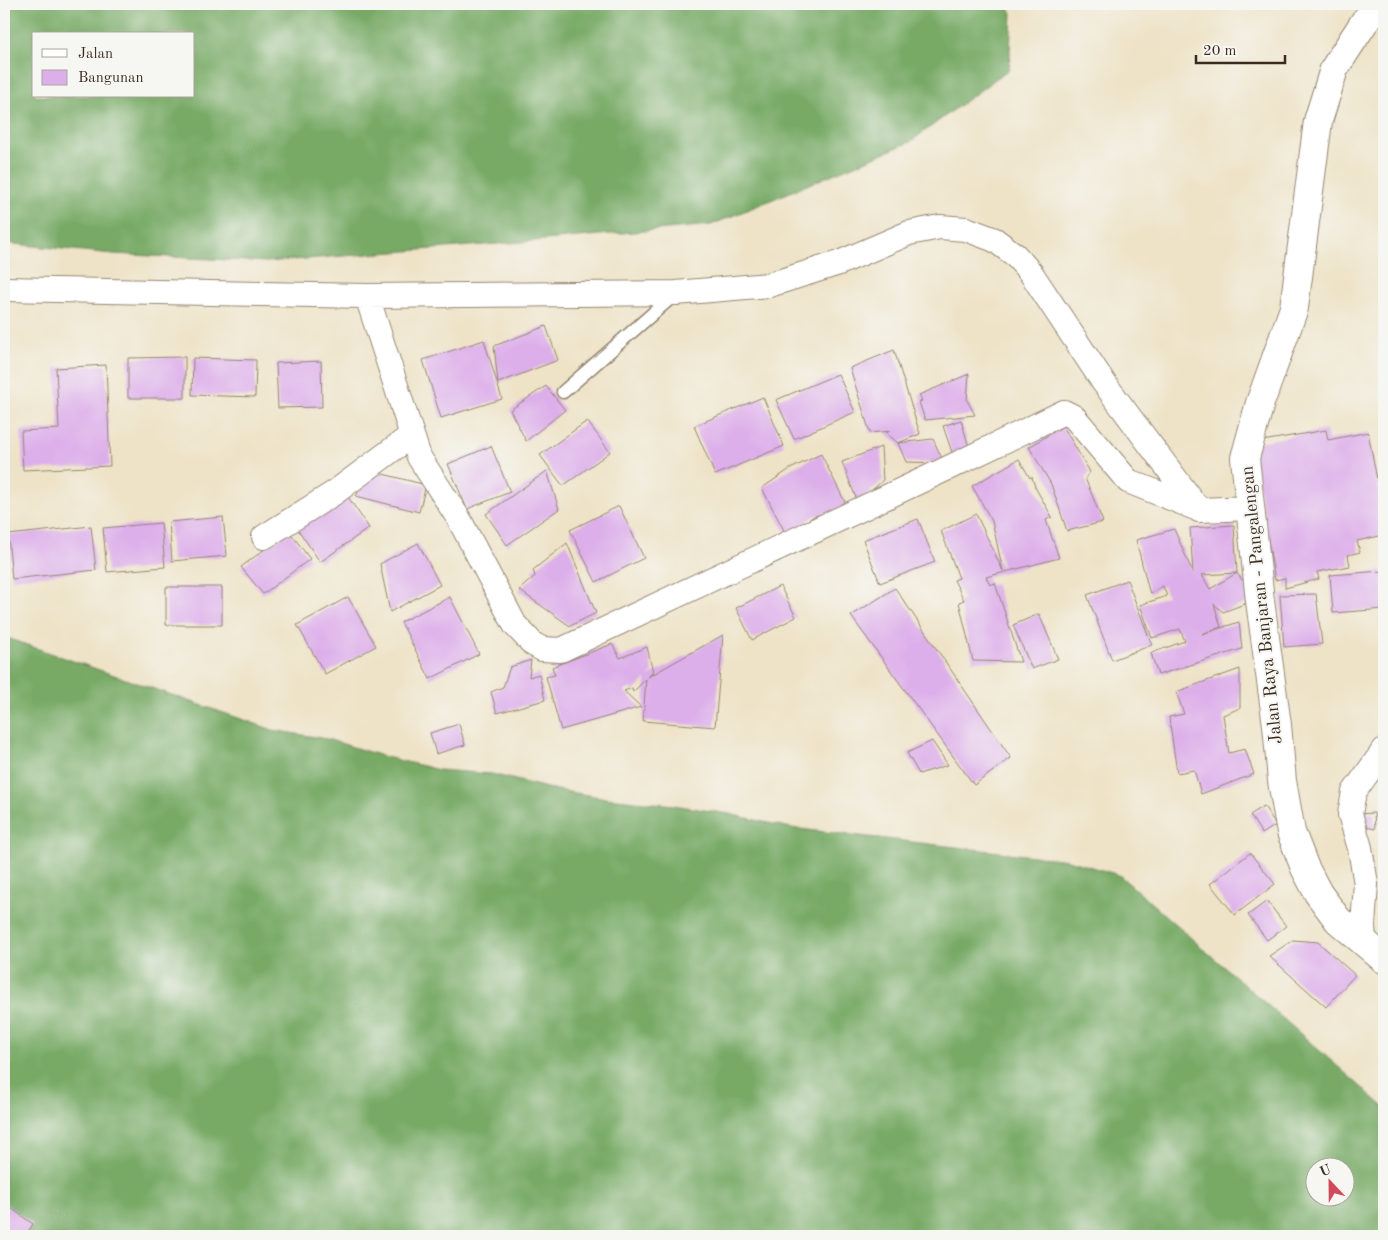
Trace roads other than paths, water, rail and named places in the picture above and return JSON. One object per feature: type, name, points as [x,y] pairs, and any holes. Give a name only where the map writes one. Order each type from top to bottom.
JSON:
[{"type":"main road","name":"Jalan Raya Banjaran - Pangalengan","points":[[1374,951],[1338,920],[1318,893],[1305,868],[1291,832],[1282,781],[1245,458],[1260,403],[1294,308],[1318,121],[1334,69],[1365,21],[1382,4]]},
{"type":"street","points":[[4,288],[367,296],[676,293],[769,285],[839,263],[909,233],[940,227],[966,229],[995,240],[1015,255],[1031,273],[1104,383],[1199,510]]},
{"type":"street","points":[[367,296],[419,457],[459,519],[515,625],[533,644],[542,649],[561,650],[1064,412],[1074,417],[1128,481],[1199,510],[1251,508]]},
{"type":"street","points":[[264,537],[334,494],[412,435]]},
{"type":"street","points":[[1374,951],[1363,925],[1366,884],[1360,848],[1350,814],[1354,792],[1384,750]]},
{"type":"lane","points":[[563,392],[676,293]]}]
